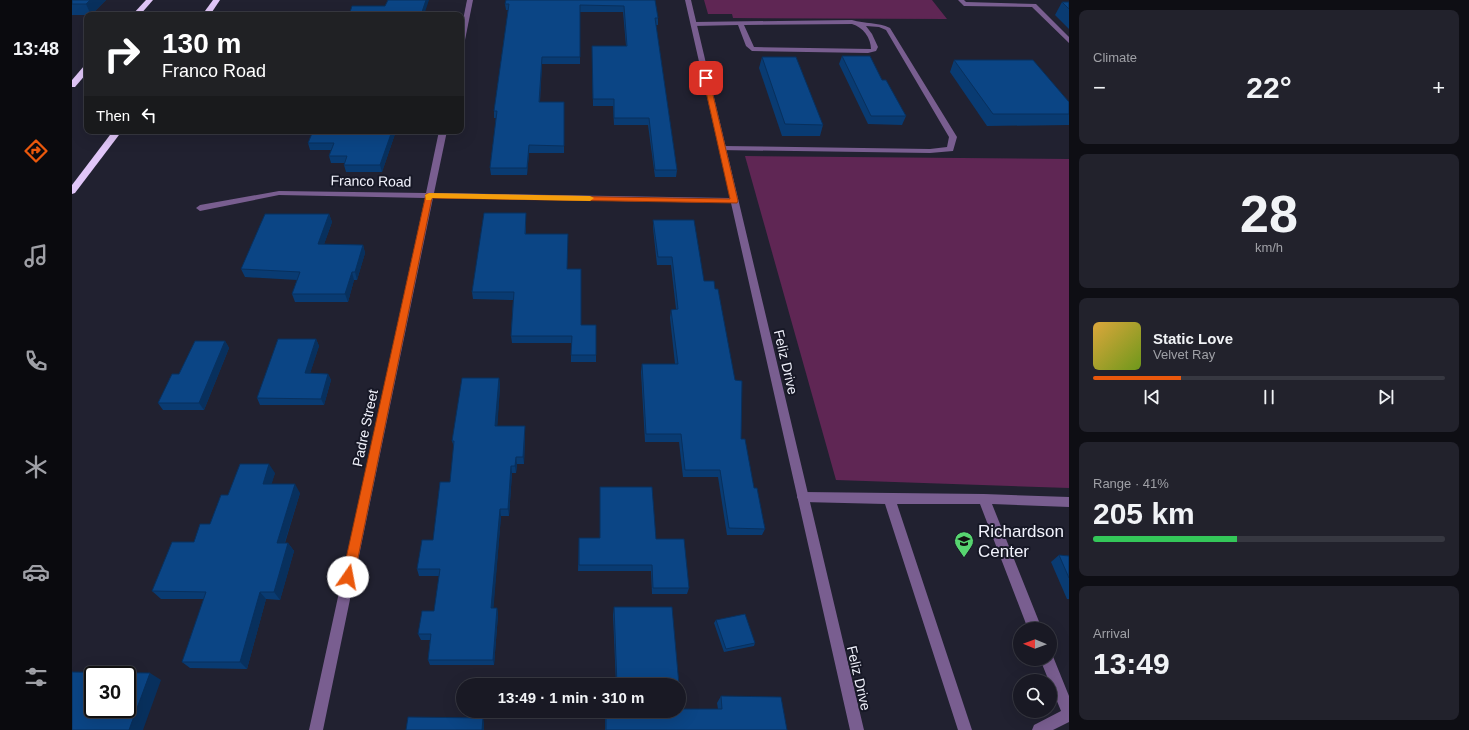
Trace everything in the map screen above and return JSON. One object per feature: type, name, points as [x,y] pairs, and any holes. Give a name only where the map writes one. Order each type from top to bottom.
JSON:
[{"type":"highway","points":[[139,12],[150,0]]},
{"type":"highway","points":[[208,12],[217,0]]},
{"type":"highway","points":[[72,85],[84,71]]},
{"type":"highway","points":[[72,191],[116,134]]},
{"type":"street","points":[[464,30],[470,0]]},
{"type":"street","name":"Feliz Drive","points":[[688,0],[857,730]]},
{"type":"street","points":[[961,0],[964,4],[1034,5],[1069,41]]},
{"type":"street","points":[[694,24],[777,22],[880,25],[888,29],[952,137],[950,149],[930,151],[722,148]]},
{"type":"street","points":[[742,24],[749,46],[752,49],[874,50],[876,46],[864,27],[860,24]]},
{"type":"street","name":"Padre Street","points":[[316,730],[442,134]]},
{"type":"street","name":"Franco Road","points":[[200,208],[279,193],[734,201]]},
{"type":"street","points":[[803,497],[984,499],[1069,502]]},
{"type":"street","points":[[889,499],[965,730]]},
{"type":"street","points":[[984,499],[1032,622]]},
{"type":"street","points":[[1039,730],[1069,714],[1050,666]]},
{"type":"shaded area","points":[[704,0],[932,0],[947,19],[733,18],[732,14],[708,14]]},
{"type":"shaded area","points":[[745,156],[1069,159],[1069,488],[836,480]]},
{"type":"building","points":[[72,0],[90,0],[86,4],[72,4]]},
{"type":"building","points":[[388,0],[426,0],[422,12],[350,12],[352,6],[385,6]]},
{"type":"building","points":[[506,0],[655,0],[658,18],[655,18],[677,170],[655,170],[649,118],[614,118],[614,99],[593,99],[592,46],[627,46],[624,6],[580,5],[580,57],[542,57],[539,102],[564,102],[564,146],[529,145],[527,168],[490,168],[497,111],[494,111],[509,4],[505,4]]},
{"type":"building","points":[[1062,2],[1069,2],[1069,9]]},
{"type":"building","points":[[842,56],[870,56],[882,80],[886,80],[906,116],[871,116]]},
{"type":"building","points":[[762,57],[796,57],[823,125],[785,124]]},
{"type":"building","points":[[954,60],[1033,60],[1069,102],[1069,114],[993,114]]},
{"type":"building","points":[[312,134],[391,134],[380,165],[344,165],[347,156],[329,156],[334,143],[308,143]]},
{"type":"building","points":[[484,213],[526,213],[525,234],[568,234],[567,269],[581,269],[581,325],[596,325],[596,355],[571,355],[572,336],[511,336],[514,292],[472,292]]},
{"type":"building","points":[[265,214],[329,214],[318,244],[363,245],[355,272],[352,272],[345,294],[292,294],[300,272],[241,269]]},
{"type":"building","points":[[653,220],[694,220],[704,281],[714,281],[715,289],[718,289],[735,380],[742,381],[741,439],[745,439],[754,488],[757,488],[765,529],[729,528],[720,470],[685,470],[681,434],[646,434],[642,364],[678,364],[671,310],[678,309],[672,257],[658,257]]},
{"type":"building","points":[[278,339],[316,339],[305,373],[328,374],[321,399],[257,398]]},
{"type":"building","points":[[195,341],[225,341],[199,403],[158,403],[172,374],[179,374]]},
{"type":"building","points":[[462,378],[499,378],[495,426],[525,426],[523,457],[516,457],[515,466],[511,466],[508,509],[500,509],[491,608],[497,608],[493,660],[428,660],[431,634],[418,634],[422,611],[434,611],[440,569],[417,569],[422,540],[433,540],[440,482],[450,482],[454,441],[452,441]]},
{"type":"building","points":[[240,464],[269,464],[263,484],[295,484],[277,543],[288,543],[274,592],[260,592],[240,662],[182,662],[206,592],[152,591],[172,542],[194,542],[200,524],[210,524],[221,495],[228,495]]},
{"type":"building","points":[[600,487],[652,487],[656,539],[684,539],[689,588],[653,588],[652,565],[579,565],[579,538],[600,538]]},
{"type":"building","points":[[1059,555],[1069,556],[1069,578]]},
{"type":"building","points":[[614,607],[672,607],[678,678],[617,678]]},
{"type":"building","points":[[745,614],[755,643],[726,649],[716,620]]},
{"type":"building","points":[[72,672],[84,672],[84,718],[133,718],[129,730],[72,730]]},
{"type":"building","points":[[136,673],[150,673],[136,711]]},
{"type":"building","points":[[721,696],[781,697],[787,730],[606,730],[606,718],[686,718],[686,709],[722,709]]},
{"type":"building","points":[[408,717],[483,718],[482,730],[406,730]]},
{"type":"slow traffic","points":[[428,199],[429,195],[590,198]]},
{"type":"place","name":"Richardson Center","points":[[964,558]]},
{"type":"route","points":[[348,577],[429,195],[734,201],[706,78]]}]
